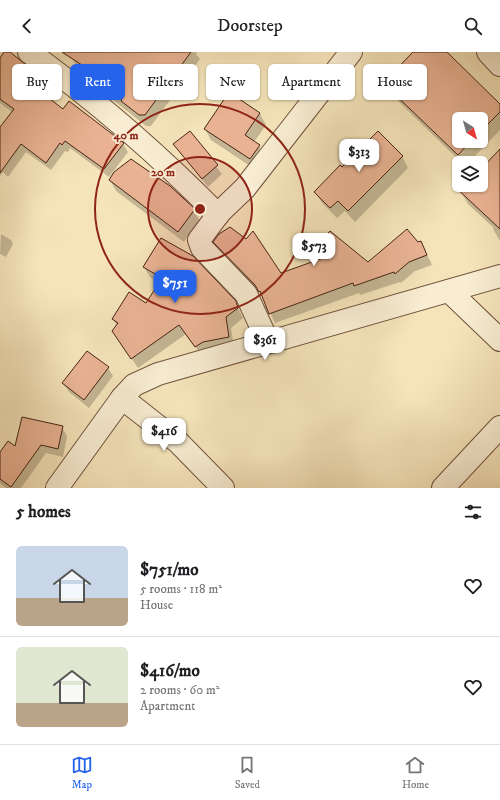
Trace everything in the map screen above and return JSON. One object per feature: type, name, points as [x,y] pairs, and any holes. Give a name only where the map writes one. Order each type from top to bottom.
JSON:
[{"type":"street","points":[[29,52],[74,84],[179,175],[218,215]]},
{"type":"street","points":[[268,342],[246,294],[202,248],[199,240],[218,215],[245,188],[352,52]]},
{"type":"street","points":[[488,52],[500,65]]},
{"type":"street","points":[[57,488],[122,398],[134,385],[158,374],[500,276]]},
{"type":"street","points":[[449,291],[500,340]]},
{"type":"street","points":[[122,398],[178,442],[223,488]]},
{"type":"street","points":[[443,488],[500,426]]},
{"type":"building","points":[[4,52],[10,52],[25,64],[12,64],[12,100],[51,100],[63,109],[69,101],[124,143],[104,169],[65,141],[62,145],[60,143],[46,163],[21,144],[0,173],[0,127],[14,109],[0,99],[0,58]]},
{"type":"building","points":[[62,52],[191,52],[182,64],[133,64],[133,100],[156,100],[145,115],[139,115],[121,101],[125,100],[125,64],[80,64]]},
{"type":"building","points":[[413,52],[447,52],[500,104],[500,112],[488,124],[488,112],[452,112],[452,148],[464,148],[458,155],[401,100],[427,100],[427,64],[401,64]]},
{"type":"building","points":[[224,100],[241,100],[260,113],[245,135],[260,145],[250,159],[204,129]]},
{"type":"building","points":[[190,131],[218,165],[202,179],[173,144]]},
{"type":"building","points":[[378,131],[403,156],[348,211],[338,201],[330,208],[314,192],[340,165],[342,167]]},
{"type":"building","points":[[500,149],[500,229],[460,192],[488,192],[488,162]]},
{"type":"building","points":[[131,159],[170,186],[195,209],[178,232],[109,180],[114,172]]},
{"type":"building","points":[[230,227],[246,239],[253,231],[281,273],[323,258],[313,250],[330,231],[368,262],[407,229],[418,242],[421,241],[427,255],[409,262],[395,274],[394,272],[354,286],[353,283],[269,314],[260,291],[259,292],[255,285],[213,242],[219,234]]},
{"type":"building","points":[[161,238],[193,256],[236,301],[238,308],[226,317],[229,337],[203,342],[195,347],[179,325],[131,359],[112,331],[118,323],[112,319],[129,292],[146,303],[162,278],[143,267]]},
{"type":"building","points":[[87,351],[109,367],[84,400],[62,383]]},
{"type":"building","points":[[22,417],[63,426],[58,449],[41,445],[11,487],[0,479],[0,452],[8,441],[15,446]]}]
